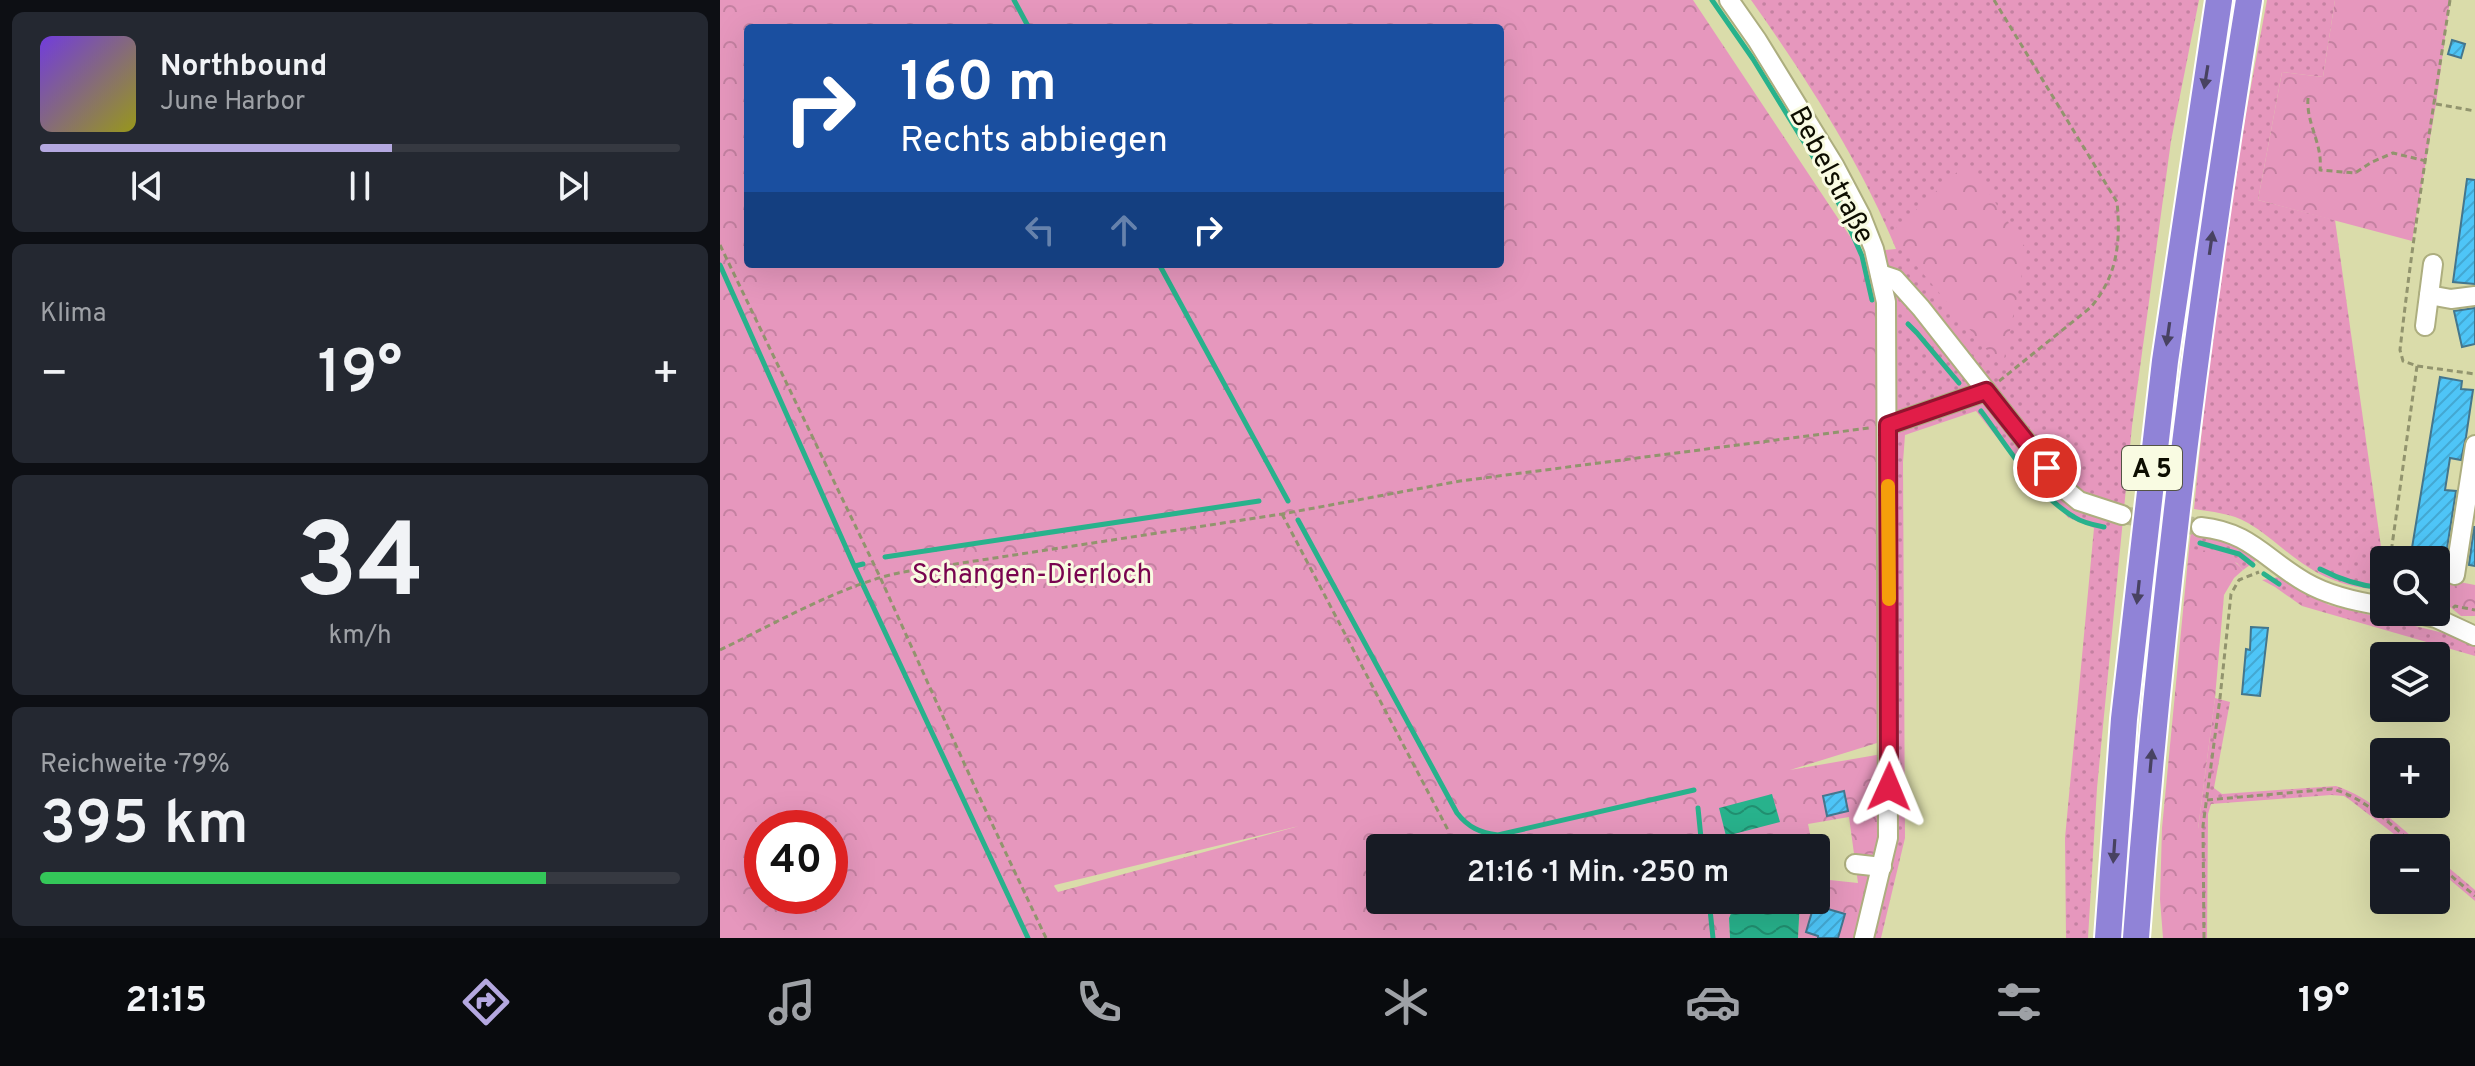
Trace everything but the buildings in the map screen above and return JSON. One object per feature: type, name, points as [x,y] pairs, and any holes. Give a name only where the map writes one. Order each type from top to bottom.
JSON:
[{"type":"highway","name":"A 5","points":[[2108,938],[2124,719],[2161,389],[2219,0]]},
{"type":"highway","name":"A 5","points":[[2136,938],[2166,598],[2194,363],[2249,0]]},
{"type":"highway","points":[[2141,866],[2154,938]]},
{"type":"street","name":"Bebelstraße","points":[[1729,0],[1834,165],[1861,216],[1874,249],[1886,302],[1888,838],[1864,938]]},
{"type":"street","points":[[2425,326],[2433,264]]},
{"type":"street","points":[[1880,274],[1895,279],[1921,308],[2062,487],[2079,501],[2122,515]]},
{"type":"street","points":[[2429,295],[2451,299],[2475,296]]},
{"type":"street","points":[[1886,302],[1921,308]]},
{"type":"street","points":[[1888,425],[1986,391]]},
{"type":"street","points":[[2455,575],[2469,516],[2475,445]]},
{"type":"street","points":[[2201,527],[2220,529],[2239,536],[2308,584],[2335,595],[2370,603]]},
{"type":"street","points":[[2450,624],[2475,636]]},
{"type":"street","points":[[1855,864],[1882,867]]},
{"type":"path","points":[[1986,391],[2091,307],[2103,292],[2116,256],[2119,219],[2117,202],[1994,0]]},
{"type":"path","points":[[2450,0],[2412,241],[2400,350],[2403,361],[2417,366],[2475,374]]},
{"type":"path","points":[[2308,98],[2307,114],[2322,154],[2320,170],[2355,173],[2393,153],[2426,161]]},
{"type":"path","points":[[2436,104],[2475,111]]},
{"type":"path","points":[[720,245],[880,577],[1046,938]]},
{"type":"path","points":[[2392,546],[2417,366]]},
{"type":"path","points":[[720,650],[852,587],[880,577],[1282,514],[1460,481],[1888,425]]},
{"type":"path","points":[[1282,514],[1448,830]]},
{"type":"path","points":[[2204,938],[2203,826],[2231,594],[2239,580],[2276,564]]},
{"type":"path","points":[[2207,800],[2332,789],[2348,794],[2401,834]]},
{"type":"path","points":[[2450,875],[2475,896]]},
{"type":"green space","name":"Schangen-Dierloch","points":[[720,0],[1693,0],[1877,277],[1877,743],[1790,770],[1882,754],[1881,832],[1857,938],[1798,938],[1799,914],[1830,914],[1830,880],[1858,883],[1849,817],[1808,824],[1810,834],[1366,834],[1366,914],[1731,914],[1730,938],[720,938]],"holes":[[[1299,826],[1058,892],[1055,885]]]},
{"type":"green space","points":[[1751,0],[2199,0],[2171,141],[2132,426],[2097,788],[2088,938],[2066,938],[2065,838],[2094,528],[2069,518],[2036,487],[1976,411],[1905,435],[1905,838],[1881,938],[1857,938],[1881,832],[1877,316],[1864,252],[1896,249],[1866,184],[1831,121]]},
{"type":"green space","points":[[2267,0],[2335,0],[2323,77],[2282,72],[2258,200],[2335,220],[2381,546],[2370,546],[2370,589],[2325,577],[2242,520],[2194,509],[2210,348],[2241,140]]},
{"type":"green space","points":[[2335,0],[2450,0],[2412,241],[2258,200],[2282,72],[2323,77]]},
{"type":"green space","points":[[1968,162],[2027,250],[2002,368],[1890,234]]},
{"type":"green space","points":[[2191,531],[2253,552],[2258,559],[2243,570],[2237,563],[2189,549]]},
{"type":"green space","points":[[2189,549],[2225,556],[2243,570],[2224,595],[2215,698],[2198,829],[2198,938],[2163,938],[2160,899],[2162,828]]},
{"type":"green space","points":[[2279,577],[2329,605],[2370,615],[2370,626],[2302,606],[2262,580]]},
{"type":"green space","points":[[2450,580],[2475,585],[2475,616],[2461,616],[2450,607]]},
{"type":"green space","points":[[2371,626],[2415,626],[2464,638],[2475,645],[2475,656],[2450,649],[2450,642],[2427,642]]},
{"type":"green space","points":[[2215,698],[2230,702],[2214,788],[2222,794],[2336,786],[2370,803],[2370,816],[2344,796],[2331,795],[2211,804],[2208,814],[2207,938],[2198,938],[2198,829]]},
{"type":"green space","points":[[2373,818],[2390,818],[2409,834],[2394,834]]},
{"type":"green space","points":[[2450,869],[2475,890],[2475,901],[2450,880]]},
{"type":"water","points":[[1772,794],[1780,822],[1726,834],[1719,808]]},
{"type":"water","points":[[1731,914],[1799,914],[1798,938],[1730,938]]},
{"type":"waterway","points":[[1014,0],[1027,24]]},
{"type":"waterway","points":[[1712,0],[1753,59],[1831,186],[1862,256],[1872,300]]},
{"type":"waterway","points":[[720,265],[856,570],[1028,938]]},
{"type":"waterway","points":[[1161,268],[1288,501]]},
{"type":"waterway","points":[[1908,324],[1959,383]]},
{"type":"waterway","points":[[1981,411],[2046,495],[2077,519],[2104,527]]},
{"type":"waterway","points":[[885,557],[1259,501]]},
{"type":"waterway","points":[[1298,520],[1457,813],[1470,826],[1498,835],[1694,790]]},
{"type":"waterway","points":[[2200,543],[2239,554],[2253,565]]},
{"type":"waterway","points":[[855,566],[863,564]]},
{"type":"waterway","points":[[2320,569],[2370,586]]},
{"type":"waterway","points":[[2264,574],[2279,584]]},
{"type":"waterway","points":[[1698,808],[1701,834]]},
{"type":"waterway","points":[[1710,914],[1713,938]]},
{"type":"tunnel","points":[[2122,515],[2201,527]]},
{"type":"slow traffic","points":[[1888,486],[1889,599]]},
{"type":"route","points":[[1889,787],[1888,425],[1986,391],[2047,468]]}]
